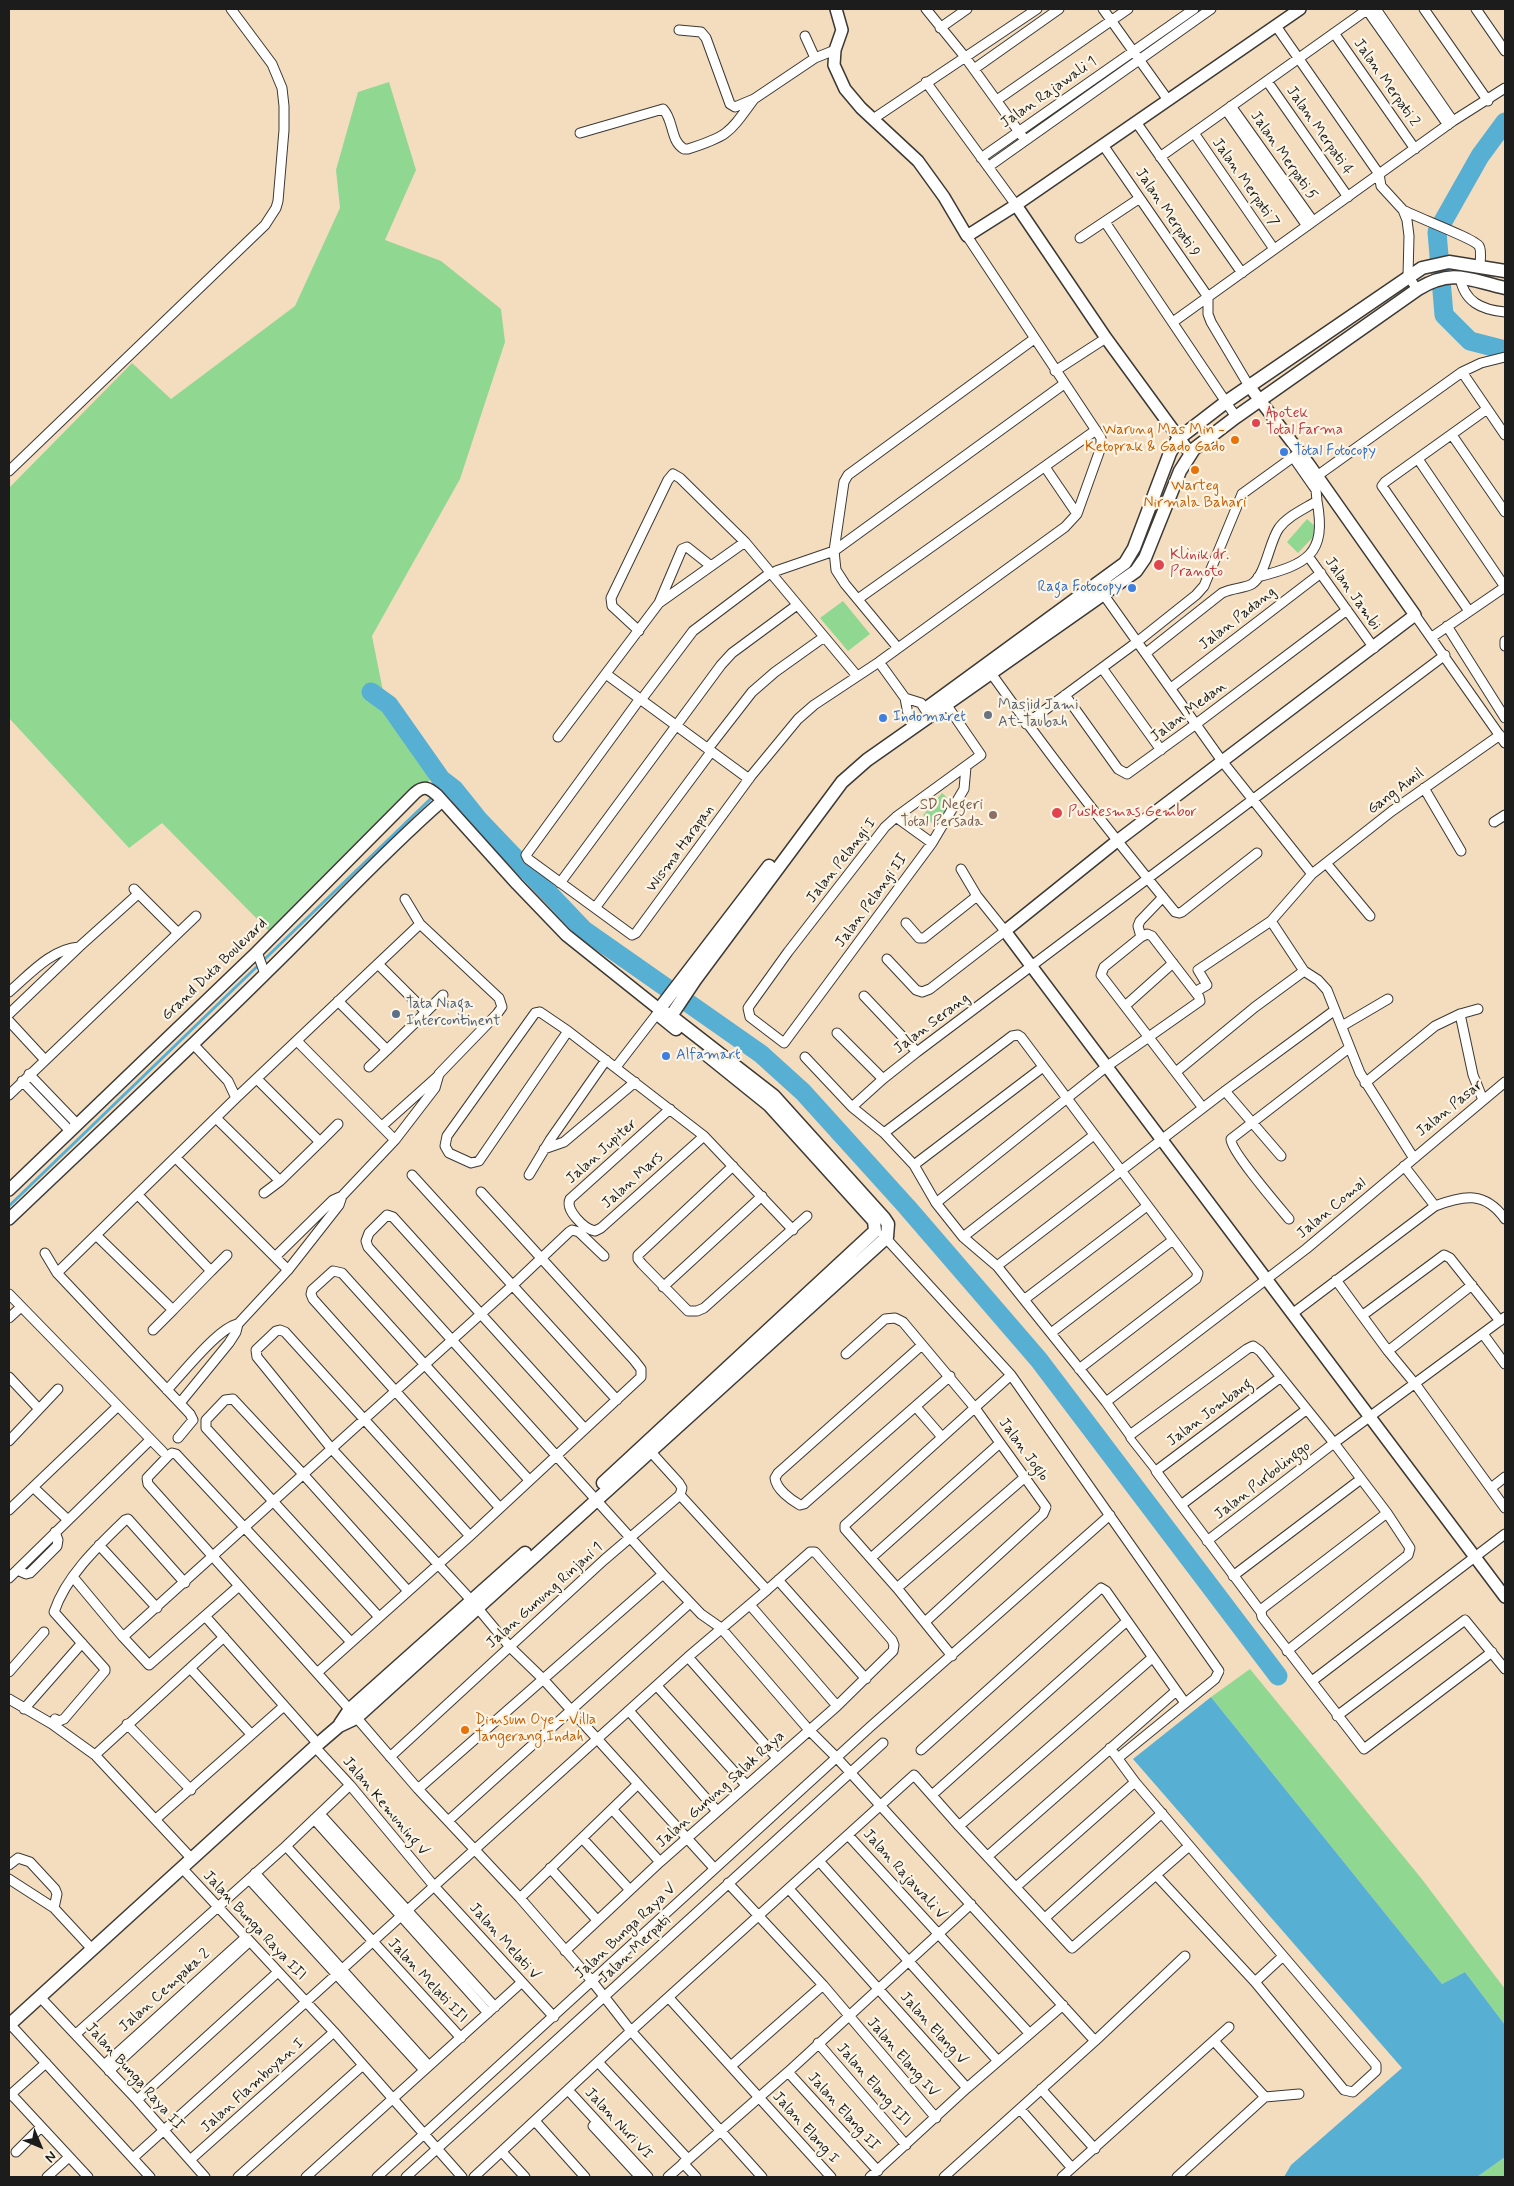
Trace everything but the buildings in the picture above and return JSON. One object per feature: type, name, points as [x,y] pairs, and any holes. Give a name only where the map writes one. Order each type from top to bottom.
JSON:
[{"type":"main road","points":[[1099,589],[1132,553],[1170,453],[1178,439],[1226,402],[1422,268],[1449,262],[1505,271]]},
{"type":"main road","points":[[9,2025],[593,1497],[871,1237],[876,1228],[872,1218],[769,1105],[659,1014],[666,1011],[695,980],[842,782],[927,712],[1099,589],[1142,564],[1180,471],[1190,454],[1236,417],[1418,289],[1432,282],[1456,277],[1505,288]]},
{"type":"main road","points":[[927,712],[946,704],[988,669]]},
{"type":"main road","points":[[666,1011],[679,983],[842,771],[861,754],[914,722]]},
{"type":"main road","points":[[593,1497],[650,1451],[887,1238],[888,1224],[884,1218],[785,1106],[756,1081],[672,1018],[666,1011]]},
{"type":"street","points":[[9,471],[265,225],[276,208],[284,130],[282,88],[272,64],[231,9]]},
{"type":"street","points":[[608,671],[750,777],[798,719],[814,705],[898,648],[1065,527],[1077,514],[1101,447],[1102,441],[1096,430],[1034,339],[944,197],[918,161],[853,100],[841,82],[834,65],[835,50],[842,30],[836,9]]},
{"type":"street","points":[[926,9],[965,57],[1025,140]]},
{"type":"street","points":[[940,28],[967,9]]},
{"type":"street","points":[[873,119],[1037,9]]},
{"type":"street","points":[[974,69],[1059,9]]},
{"type":"street","points":[[1103,9],[1168,100]]},
{"type":"street","points":[[997,100],[1128,9]]},
{"type":"street","name":"Jalan Rajawali 1","points":[[981,158],[1194,9]]},
{"type":"street","points":[[988,166],[1210,9]]},
{"type":"street","points":[[967,236],[1016,205],[1298,9]]},
{"type":"street","points":[[1160,157],[1370,9],[1450,123]]},
{"type":"street","points":[[1424,9],[1488,101]]},
{"type":"street","points":[[1476,9],[1505,50]]},
{"type":"street","points":[[1483,9],[1505,41]]},
{"type":"street","points":[[1276,26],[1379,174],[1383,190],[1403,210],[1426,222],[1476,242],[1480,250],[1480,266]]},
{"type":"street","points":[[679,30],[700,32],[706,38],[732,105],[737,106],[754,99],[815,58],[835,50]]},
{"type":"street","name":"Jalan Merpati 2","points":[[1334,33],[1415,149]]},
{"type":"street","points":[[805,36],[815,58]]},
{"type":"street","name":"Jalan Merpati 4","points":[[1267,81],[1348,197]]},
{"type":"street","points":[[926,82],[1016,205],[1106,338],[1190,454]]},
{"type":"street","points":[[1173,322],[1450,123],[1488,101],[1505,88]]},
{"type":"street","points":[[580,133],[662,109],[667,114],[678,144],[684,149],[688,149],[715,140],[728,133],[754,99]]},
{"type":"street","name":"Jalan Merpati 5","points":[[1228,108],[1310,224]]},
{"type":"street","points":[[1136,122],[1242,273]]},
{"type":"street","name":"Jalan Merpati 7","points":[[1194,133],[1274,249]]},
{"type":"street","name":"Jalan Merpati 9","points":[[1103,145],[1208,297]]},
{"type":"street","points":[[1080,238],[1137,200]]},
{"type":"street","points":[[1403,210],[1410,236],[1408,276],[1418,289]]},
{"type":"street","points":[[1104,222],[1236,417]]},
{"type":"street","points":[[1456,277],[1471,300],[1488,310],[1505,312]]},
{"type":"street","points":[[1208,297],[1208,314],[1211,322],[1249,386],[1296,454],[1316,490],[1320,533],[1318,543],[1308,556],[1286,568],[1258,576]]},
{"type":"street","points":[[1055,371],[1106,338]]},
{"type":"street","points":[[898,648],[845,584],[836,570],[834,552],[843,486],[848,475],[1034,339]]},
{"type":"street","points":[[1317,476],[1462,372],[1481,362],[1505,357]]},
{"type":"street","points":[[1462,372],[1505,435]]},
{"type":"street","name":"Wisma Harapan","points":[[750,777],[636,933],[630,935],[528,859],[527,852],[693,631],[773,572],[834,552],[1064,384]]},
{"type":"street","points":[[1469,611],[1382,488],[1385,482],[1487,409]]},
{"type":"street","points":[[858,599],[1096,430]]},
{"type":"street","points":[[1452,434],[1505,512]]},
{"type":"street","points":[[1296,454],[1317,476],[1445,655],[1505,743]]},
{"type":"street","points":[[1026,724],[1137,642],[1196,595],[1206,582],[1242,494],[1296,454]]},
{"type":"street","points":[[1418,459],[1505,587],[1432,637]]},
{"type":"street","points":[[1045,467],[1077,514]]},
{"type":"street","points":[[638,631],[612,606],[611,598],[670,476],[673,474],[680,478],[773,572],[797,605],[857,676]]},
{"type":"street","points":[[1146,653],[1232,588],[1252,584],[1258,576],[1280,526],[1317,501]]},
{"type":"street","points":[[659,603],[744,542]]},
{"type":"street","points":[[558,738],[659,603],[683,547],[687,547],[710,566]]},
{"type":"street","name":"Jalan Jambi","points":[[1308,556],[1374,648]]},
{"type":"street","name":"Jalan Padang","points":[[1171,688],[1321,573]]},
{"type":"street","points":[[1099,589],[1251,800],[1312,874]]},
{"type":"street","points":[[1196,595],[1205,607]]},
{"type":"street","points":[[560,883],[721,665],[732,653],[797,605]]},
{"type":"street","name":"Jalan Medan","points":[[1065,695],[1121,772],[1131,772],[1347,610]]},
{"type":"street","points":[[887,959],[916,990],[922,992],[930,989],[1117,841],[1374,648],[1415,615]]},
{"type":"street","points":[[1447,626],[1505,718]]},
{"type":"street","points":[[595,908],[752,692],[775,672],[824,637]]},
{"type":"street","points":[[1505,641],[1505,646]]},
{"type":"street","name":"Jalan Serang","points":[[852,1107],[883,1079],[918,1052],[1445,655]]},
{"type":"street","points":[[878,662],[906,698],[907,711],[914,722]]},
{"type":"street","points":[[1102,668],[1161,750]]},
{"type":"street","points":[[988,669],[1026,724],[1175,912],[1180,913],[1257,853]]},
{"type":"street","points":[[906,698],[921,703],[927,712]]},
{"type":"street","name":"Jalan Pelangi I","points":[[784,1043],[750,1017],[748,1008],[870,844],[896,817],[981,755],[946,704]]},
{"type":"street","name":"Gang Amil","points":[[1195,992],[1207,985],[1198,970],[1271,921],[1312,874],[1424,788],[1500,735]]},
{"type":"street","name":"Jalan Pelangi II","points":[[784,1043],[932,842],[964,789],[966,766]]},
{"type":"street","name":"Grand Duta Boulevard","points":[[9,1190],[258,955],[415,793],[424,788],[436,795]]},
{"type":"street","points":[[1424,788],[1461,851]]},
{"type":"street","points":[[9,1219],[193,1044],[365,871],[436,795],[566,935],[666,1011],[616,1067]]},
{"type":"street","points":[[1494,822],[1505,815]]},
{"type":"street","points":[[896,817],[932,842]]},
{"type":"street","points":[[1326,863],[1370,916]]},
{"type":"street","points":[[961,869],[977,896],[1505,1597]]},
{"type":"street","points":[[9,1014],[136,891],[178,933]]},
{"type":"street","points":[[906,923],[919,938],[924,938],[977,896]]},
{"type":"street","points":[[1140,937],[1138,926],[1140,921],[1163,897]]},
{"type":"street","points":[[382,1126],[439,1074],[502,1007],[502,1003],[420,924],[405,899]]},
{"type":"street","points":[[9,1095],[196,916]]},
{"type":"street","points":[[1271,921],[1304,971],[1324,986],[1365,1083],[1413,1157]]},
{"type":"street","points":[[57,1273],[97,1236],[236,1098],[420,924]]},
{"type":"street","points":[[936,1203],[1106,1067],[1149,1036],[1200,1001],[1151,935],[1147,934],[1140,937],[1100,972],[1125,1006],[1149,1036],[1203,1108]]},
{"type":"street","points":[[9,992],[51,956],[69,947],[79,947]]},
{"type":"street","points":[[258,955],[264,971]]},
{"type":"street","points":[[1125,1006],[1173,963]]},
{"type":"street","points":[[378,964],[426,1012]]},
{"type":"street","points":[[1176,1072],[1304,971]]},
{"type":"street","points":[[369,1067],[443,996]]},
{"type":"street","points":[[864,996],[918,1052]]},
{"type":"street","points":[[1342,1026],[1388,999]]},
{"type":"street","points":[[338,1001],[386,1050]]},
{"type":"street","points":[[1365,1083],[1435,1026],[1460,1014],[1478,1009]]},
{"type":"street","points":[[997,1266],[1225,1091],[1335,1010]]},
{"type":"street","points":[[568,1031],[479,1160],[471,1163],[449,1153],[444,1146],[445,1138],[535,1013],[544,1013],[568,1031],[606,1060],[616,1067],[704,1136],[793,1230]]},
{"type":"street","points":[[1460,1014],[1473,1075],[1483,1100]]},
{"type":"street","points":[[9,1021],[45,1060]]},
{"type":"street","points":[[838,1033],[883,1079]]},
{"type":"street","points":[[884,1134],[1013,1035],[1021,1037],[1197,1272],[1197,1278],[1079,1368]]},
{"type":"street","points":[[297,1041],[394,1140]]},
{"type":"street","points":[[193,1044],[228,1081],[236,1098]]},
{"type":"street","points":[[1289,1219],[1231,1144],[1233,1137],[1254,1123],[1349,1048]]},
{"type":"street","points":[[804,1057],[852,1107],[884,1134],[914,1166],[936,1203],[963,1237],[997,1266],[1106,1402],[1130,1435],[1130,1438],[1261,1612],[1262,1618],[1364,1749],[1492,1652]]},
{"type":"street","points":[[529,1175],[544,1149],[606,1060]]},
{"type":"street","points":[[914,1166],[1043,1067]]},
{"type":"street","points":[[29,1074],[73,1128]]},
{"type":"street","points":[[275,1257],[333,1200],[342,1196],[394,1140],[435,1088],[439,1074]]},
{"type":"street","points":[[256,1079],[320,1142]]},
{"type":"street","points":[[22,1082],[73,1128]]},
{"type":"street","points":[[544,1149],[564,1142],[635,1082]]},
{"type":"street","name":"Jalan Pasar","points":[[1413,1157],[1505,1082]]},
{"type":"street","points":[[1225,1091],[1281,1156]]},
{"type":"street","name":"Jalan Jupiter","points":[[578,1219],[568,1207],[570,1199],[670,1109]]},
{"type":"street","points":[[216,1118],[280,1181]]},
{"type":"street","points":[[264,1193],[280,1181],[338,1124]]},
{"type":"street","points":[[963,1237],[1094,1135]]},
{"type":"street","name":"Jalan Mars","points":[[578,1219],[590,1230],[598,1230],[704,1136]]},
{"type":"street","name":"Jalan Comal","points":[[1106,1402],[1306,1249],[1413,1157]]},
{"type":"street","points":[[176,1158],[288,1270]]},
{"type":"street","points":[[733,1166],[639,1253],[640,1262],[688,1311],[698,1312],[807,1216]]},
{"type":"street","points":[[1404,1166],[1435,1206]]},
{"type":"street","points":[[412,1175],[617,1400]]},
{"type":"street","points":[[317,1673],[470,1536],[638,1381],[642,1373],[641,1369],[481,1192]]},
{"type":"street","points":[[138,1195],[211,1271]]},
{"type":"street","points":[[180,1403],[230,1343],[238,1324],[288,1270],[339,1205],[342,1196]]},
{"type":"street","points":[[664,1287],[762,1196]]},
{"type":"street","points":[[1292,1314],[1435,1206],[1459,1197],[1469,1196],[1498,1208],[1505,1219]]},
{"type":"street","points":[[1498,1208],[1505,1202]]},
{"type":"street","points":[[1024,1300],[1147,1206]]},
{"type":"street","points":[[585,1429],[482,1313],[393,1217],[389,1215],[385,1217],[369,1233],[366,1237],[366,1244],[556,1456],[690,1604],[721,1628],[809,1730],[850,1772],[1095,2041]]},
{"type":"street","points":[[876,1228],[1011,1375],[1219,1671],[1215,1678],[1118,1758]]},
{"type":"street","points":[[124,1638],[572,1230],[579,1232],[604,1256]]},
{"type":"street","points":[[97,1236],[173,1310]]},
{"type":"street","points":[[1051,1333],[1173,1240]]},
{"type":"street","points":[[46,1253],[57,1273],[190,1414],[192,1420],[178,1438]]},
{"type":"street","points":[[153,1330],[227,1255]]},
{"type":"street","points":[[1363,1315],[1444,1255],[1450,1258],[1503,1319]]},
{"type":"street","points":[[500,1508],[312,1299],[312,1290],[333,1271],[342,1273],[529,1480]]},
{"type":"street","points":[[1336,1280],[1388,1351],[1416,1385],[1505,1508]]},
{"type":"street","points":[[1388,1351],[1472,1285]]},
{"type":"street","points":[[9,1294],[162,1452]]},
{"type":"street","points":[[9,1318],[21,1307]]},
{"type":"street","name":"Jalan Joglo","points":[[846,1354],[880,1323],[890,1317],[903,1322],[950,1376],[1044,1502],[1046,1510],[925,1622]]},
{"type":"street","name":"Jalan Purbolinggo","points":[[1207,1541],[1503,1319]]},
{"type":"street","points":[[167,1390],[220,1334],[231,1325],[238,1324]]},
{"type":"street","points":[[470,1536],[285,1332],[276,1331],[256,1350],[257,1357],[331,1448],[474,1604],[510,1647],[543,1679],[714,1868]]},
{"type":"street","points":[[1483,1334],[1505,1364]]},
{"type":"street","points":[[922,1344],[778,1473],[775,1481],[791,1500],[800,1505],[804,1504],[950,1376]]},
{"type":"street","points":[[1130,1435],[1253,1346],[1260,1351],[1281,1377],[1387,1513],[1409,1545],[1408,1555],[1287,1651]]},
{"type":"street","points":[[952,1656],[897,1588],[845,1529],[846,1524],[1011,1375]]},
{"type":"street","points":[[9,1377],[39,1409]]},
{"type":"street","name":"Jalan Jombang","points":[[1156,1471],[1281,1377]]},
{"type":"street","points":[[9,1440],[58,1389]]},
{"type":"street","points":[[379,1617],[206,1428],[206,1420],[225,1400],[233,1399],[408,1592]]},
{"type":"street","points":[[9,1510],[117,1407]]},
{"type":"street","points":[[916,1407],[942,1437]]},
{"type":"street","points":[[1181,1505],[1306,1410]]},
{"type":"street","points":[[9,1578],[150,1440]]},
{"type":"street","points":[[871,1558],[1000,1443]]},
{"type":"street","points":[[650,1451],[679,1483],[682,1488],[680,1495],[767,1590]]},
{"type":"street","points":[[351,1642],[176,1454],[172,1453],[169,1455],[147,1478],[146,1482],[418,1789],[520,1898],[631,2031],[762,2177]]},
{"type":"street","points":[[897,1588],[1025,1477]]},
{"type":"street","points":[[1491,1488],[1505,1477]]},
{"type":"street","points":[[1233,1576],[1361,1478]]},
{"type":"street","points":[[33,1488],[68,1520]]},
{"type":"street","name":"Jalan Gunung Rinjani 1","points":[[390,1757],[631,1537],[680,1495]]},
{"type":"street","points":[[1261,1612],[1263,1608],[1387,1513]]},
{"type":"street","name":"Jalan Bunga Raya V","points":[[377,2177],[554,2017],[714,1868],[1110,1515]]},
{"type":"street","points":[[52,1724],[56,1719],[60,1721],[64,1719],[105,1671],[54,1612],[74,1577],[99,1545],[128,1519],[184,1583]]},
{"type":"street","points":[[1312,1681],[1505,1534]]},
{"type":"street","points":[[99,1545],[157,1608]]},
{"type":"street","name":"Jalan Gunung Salak Raya","points":[[565,1951],[660,1862],[837,1706],[866,1679],[894,1648],[892,1640],[815,1552],[810,1552],[778,1580]]},
{"type":"street","points":[[418,1789],[663,1574]]},
{"type":"street","points":[[74,1577],[124,1638],[149,1664],[239,1586]]},
{"type":"street","points":[[133,2158],[721,1628],[778,1580],[866,1679]]},
{"type":"street","points":[[920,1750],[1103,1588],[1185,1703]]},
{"type":"street","points":[[448,1821],[690,1604]]},
{"type":"street","points":[[750,1605],[837,1706]]},
{"type":"street","name":"Jalan Kemuning V","points":[[205,1616],[284,1706],[434,1886]]},
{"type":"street","points":[[1337,1716],[1465,1620],[1468,1621],[1505,1669]]},
{"type":"street","points":[[932,1795],[1127,1621]]},
{"type":"street","points":[[9,1672],[44,1632]]},
{"type":"street","points":[[94,1755],[224,1637]]},
{"type":"street","points":[[24,1709],[82,1643]]},
{"type":"street","points":[[688,1658],[777,1758]]},
{"type":"street","points":[[959,1826],[1152,1658]]},
{"type":"street","points":[[190,1668],[251,1734]]},
{"type":"street","points":[[657,1686],[746,1785]]},
{"type":"street","points":[[988,1856],[1176,1691]]},
{"type":"street","points":[[10,1702],[52,1724],[94,1755],[156,1819],[192,1860]]},
{"type":"street","points":[[156,1819],[284,1706]]},
{"type":"street","points":[[630,1712],[717,1811]]},
{"type":"street","points":[[127,1724],[191,1790]]},
{"type":"street","name":"Jalan Merpati","points":[[406,2177],[882,1743]]},
{"type":"street","points":[[1110,1748],[1135,1782],[1282,1957],[1376,2065],[1376,2072],[1353,2092],[1346,2091],[1255,1982],[1156,1875]]},
{"type":"street","points":[[474,2177],[631,2031],[914,1774],[959,1826],[1072,1948],[1189,1846]]},
{"type":"street","points":[[1016,1887],[1135,1782]]},
{"type":"street","points":[[520,1898],[638,1784]]},
{"type":"street","points":[[76,2034],[286,1846],[350,1785]]},
{"type":"street","points":[[612,1809],[660,1862]]},
{"type":"street","points":[[1045,1918],[1162,1813]]},
{"type":"street","points":[[317,1817],[491,2010]]},
{"type":"street","name":"Jalan Rajawali V","points":[[848,1834],[1029,2034]]},
{"type":"street","points":[[582,1838],[630,1890]]},
{"type":"street","name":"Jalan Melati III","points":[[286,1846],[461,2038]]},
{"type":"street","points":[[9,1865],[18,1858],[30,1862],[55,1889],[57,1894],[54,1908]]},
{"type":"street","points":[[819,1861],[998,2061]]},
{"type":"street","name":"Jalan Bunga Raya III","points":[[182,1868],[216,1907],[334,2032],[462,2177]]},
{"type":"street","points":[[550,1868],[597,1920]]},
{"type":"street","points":[[252,1876],[427,2068]]},
{"type":"street","points":[[9,1879],[54,1908],[92,1950]]},
{"type":"street","name":"Jalan Elang IV","points":[[728,1883],[823,1985],[936,2118]]},
{"type":"street","name":"Jalan Melati V","points":[[434,1886],[554,2017]]},
{"type":"street","name":"Jalan Elang V","points":[[789,1889],[967,2088]]},
{"type":"street","points":[[668,2177],[788,2072],[971,1904]]},
{"type":"street","name":"Jalan Cempaka 2","points":[[106,2068],[247,1940]]},
{"type":"street","points":[[944,2177],[1095,2041],[1184,1956]]},
{"type":"street","points":[[1255,1982],[1282,1957]]},
{"type":"street","points":[[137,2100],[278,1972]]},
{"type":"street","points":[[306,2177],[522,1982]]},
{"type":"street","points":[[731,2066],[823,1985]]},
{"type":"street","name":"Jalan Bunga Raya II","points":[[40,1997],[137,2100],[205,2177]]},
{"type":"street","name":"Jalan Elang I","points":[[669,1998],[831,2177]]},
{"type":"street","points":[[874,2174],[967,2088],[1063,2005]]},
{"type":"street","points":[[9,2025],[150,2177]]},
{"type":"street","points":[[1062,2177],[1229,2027]]},
{"type":"street","name":"Jalan Flamboyan I","points":[[190,2160],[334,2032]]},
{"type":"street","points":[[1214,2040],[1265,2098]]},
{"type":"street","name":"Jalan Elang III","points":[[818,2043],[906,2145]]},
{"type":"street","points":[[598,2062],[686,2161],[696,2177]]},
{"type":"street","points":[[46,2063],[10,2095],[88,2177]]},
{"type":"street","points":[[238,2177],[363,2065]]},
{"type":"street","name":"Jalan Elang II","points":[[788,2072],[874,2174]]},
{"type":"street","points":[[1041,2089],[1095,2149]]},
{"type":"street","points":[[566,2092],[640,2177]]},
{"type":"street","name":"Jalan Nuri VI","points":[[566,2092],[648,2177]]},
{"type":"street","points":[[1177,2177],[1265,2098],[1299,2094]]},
{"type":"street","points":[[1020,2109],[1072,2168]]},
{"type":"street","points":[[535,2121],[585,2177]]},
{"type":"street","points":[[16,2152],[41,2127]]},
{"type":"street","points":[[500,2154],[518,2177]]},
{"type":"street","points":[[500,2154],[524,2177]]},
{"type":"street","points":[[47,2176],[69,2157]]},
{"type":"green space","points":[[389,82],[416,170],[385,240],[441,261],[501,309],[505,342],[460,479],[372,636],[383,691],[440,770],[272,934],[162,823],[129,848],[9,718],[9,488],[132,363],[171,399],[295,306],[340,208],[336,170],[358,92]]},
{"type":"green space","points":[[1307,519],[1316,527],[1316,534],[1298,553],[1287,542]]},
{"type":"green space","points":[[843,601],[870,634],[848,651],[820,618]]},
{"type":"green space","points":[[942,793],[953,803],[935,826],[923,815]]},
{"type":"green space","points":[[1250,1669],[1421,1878],[1505,1989],[1505,2025],[1465,1972],[1442,1984],[1211,1697]]},
{"type":"green space","points":[[1505,2157],[1505,2177],[1477,2177]]},
{"type":"water","points":[[1211,1697],[1442,1984],[1465,1972],[1505,2025],[1505,2157],[1477,2177],[1284,2177],[1291,2165],[1402,2068],[1133,1759]]},
{"type":"waterway","points":[[1505,122],[1480,156],[1437,232],[1444,315],[1470,341],[1505,350]]},
{"type":"waterway","points":[[371,692],[389,705],[441,779],[454,789],[478,819],[584,930],[761,1054],[803,1092],[907,1207],[1039,1360],[1278,1676]]},
{"type":"waterway","points":[[9,1206],[447,783]]},
{"type":"place","name":"Apotek Total Farma","points":[[1256,423]]},
{"type":"place","name":"Warung Mas Min - Ketoprak & Gado Gado","points":[[1235,440]]},
{"type":"place","name":"Total Fotocopy","points":[[1284,452]]},
{"type":"place","name":"Warteg Nirmala Bahari","points":[[1195,470]]},
{"type":"place","name":"Klinik dr. Pranoto","points":[[1159,565]]},
{"type":"place","name":"Raga Fotocopy","points":[[1132,588]]},
{"type":"place","name":"Masjid Jami At-Taubah","points":[[988,715]]},
{"type":"place","name":"Indomaret","points":[[883,718]]},
{"type":"place","name":"Puskesmas Gembor","points":[[1057,813]]},
{"type":"place","name":"SD Negeri Total Persada","points":[[993,815]]},
{"type":"place","name":"Tata Niaga Intercontinent","points":[[396,1014]]},
{"type":"place","name":"Alfamart","points":[[666,1056]]},
{"type":"place","name":"Dimsum Oye - Villa Tangerang Indah","points":[[465,1730]]}]
